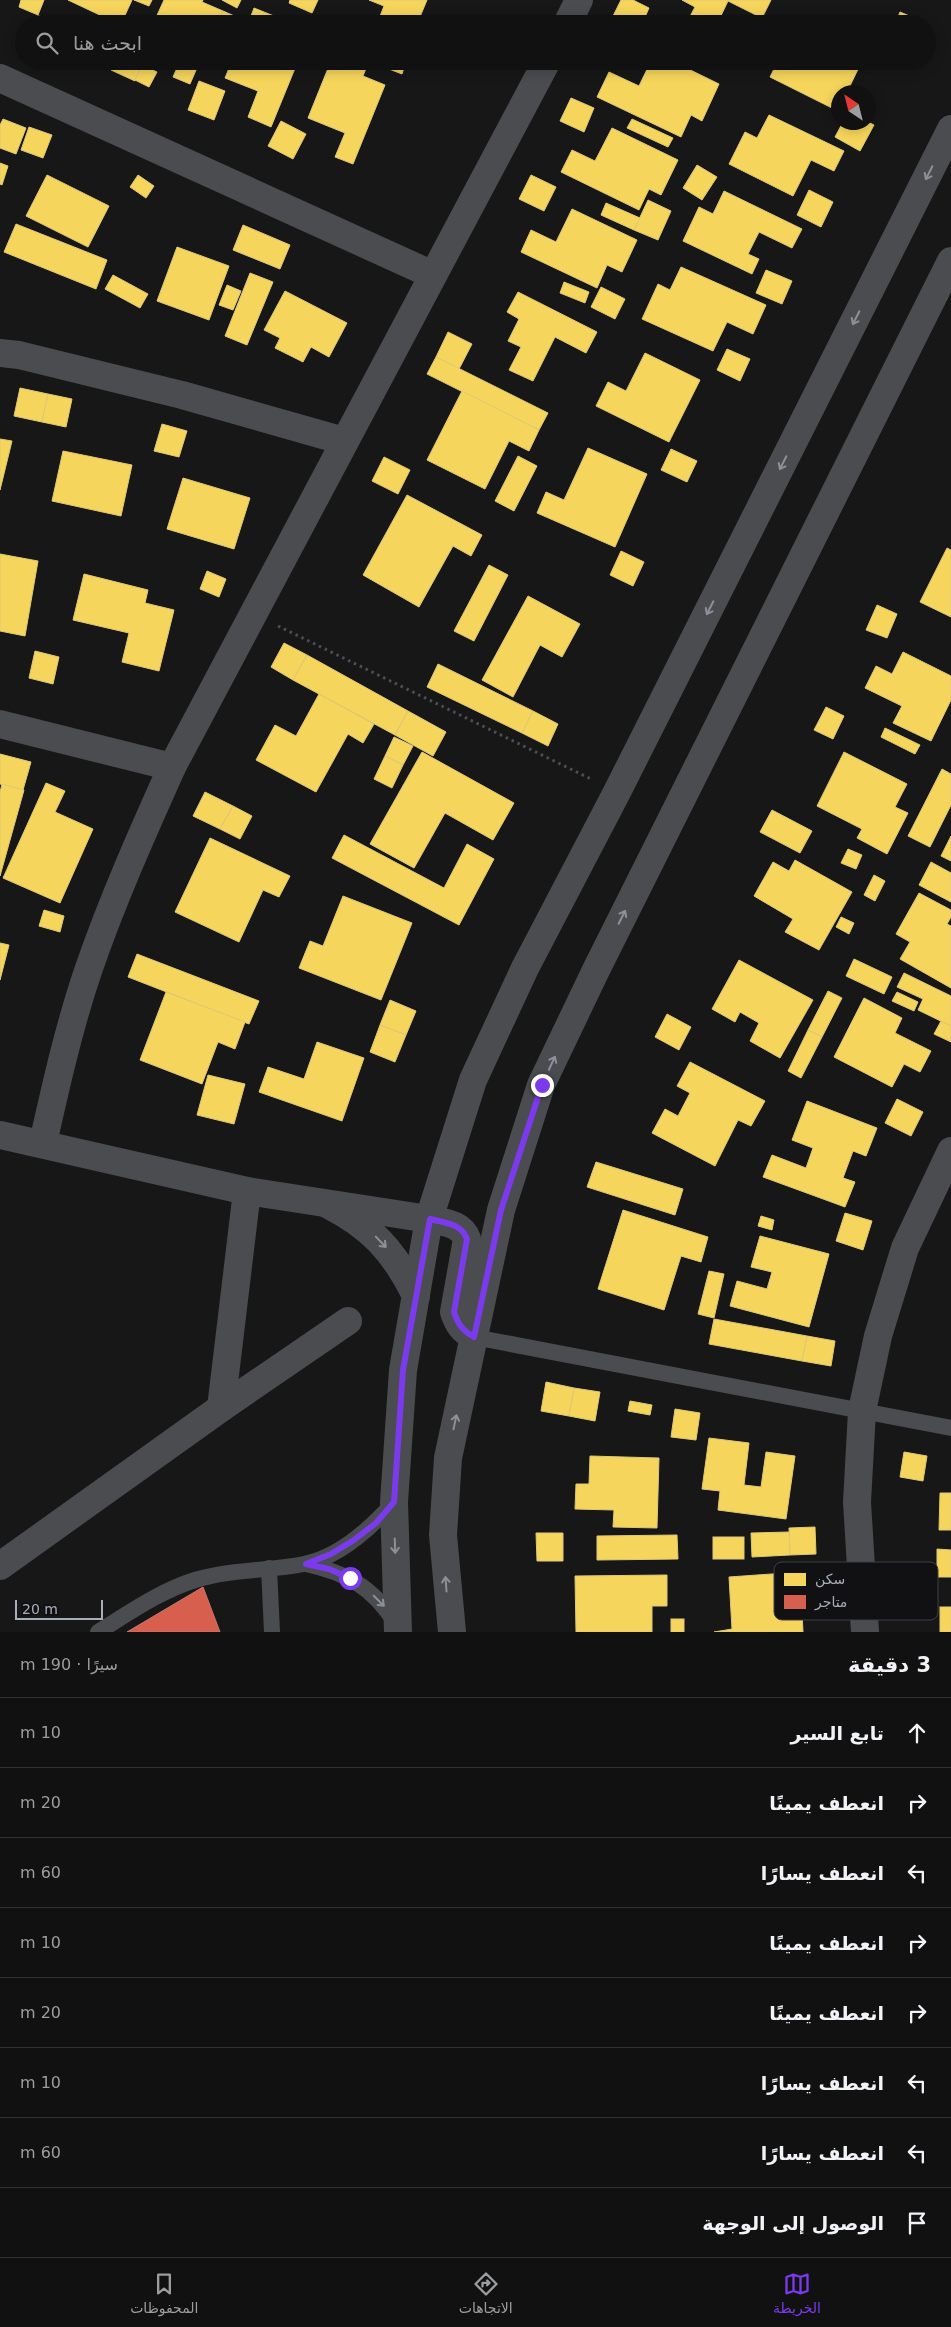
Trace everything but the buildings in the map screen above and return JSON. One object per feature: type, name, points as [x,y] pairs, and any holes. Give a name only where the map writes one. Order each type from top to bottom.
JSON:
[{"type":"street","points":[[571,15],[579,0]]},
{"type":"street","points":[[43,1143],[61,1059],[88,971],[124,875],[172,767],[542,70]]},
{"type":"street","points":[[0,78],[433,275]]},
{"type":"street","points":[[398,1630],[394,1502],[403,1370],[430,1219],[473,1080],[525,968],[617,792],[951,129]]},
{"type":"street","points":[[452,1632],[443,1534],[448,1458],[501,1210],[542,1085],[596,970],[949,268]]},
{"type":"street","points":[[0,353],[19,355],[182,395],[344,441]]},
{"type":"street","points":[[0,724],[172,767]]},
{"type":"street","points":[[0,1134],[247,1191],[430,1219],[459,1226],[465,1232],[467,1239],[454,1312],[460,1327],[474,1337]]},
{"type":"street","points":[[861,1562],[857,1502],[862,1410],[878,1336],[905,1248],[951,1151]]},
{"type":"street","points":[[221,1408],[247,1191]]},
{"type":"street","points":[[328,1204],[372,1231],[404,1272],[416,1296]]},
{"type":"street","points":[[0,1566],[221,1408],[348,1321]]},
{"type":"lane","points":[[474,1337],[951,1428]]},
{"type":"lane","points":[[98,1632],[178,1587],[215,1576],[306,1564],[331,1554],[354,1540],[376,1523],[394,1502]]},
{"type":"lane","points":[[306,1564],[329,1569],[350,1578],[369,1591],[386,1608],[398,1630]]},
{"type":"lane","points":[[269,1568],[272,1632]]},
{"type":"path","points":[[253,614],[617,792]]},
{"type":"route","points":[[350,1578],[329,1569],[306,1564],[331,1554],[354,1540],[376,1523],[394,1502],[403,1370],[430,1219],[459,1226],[465,1232],[467,1239],[454,1312],[457,1322],[464,1331],[474,1337],[501,1210],[542,1085]]}]
